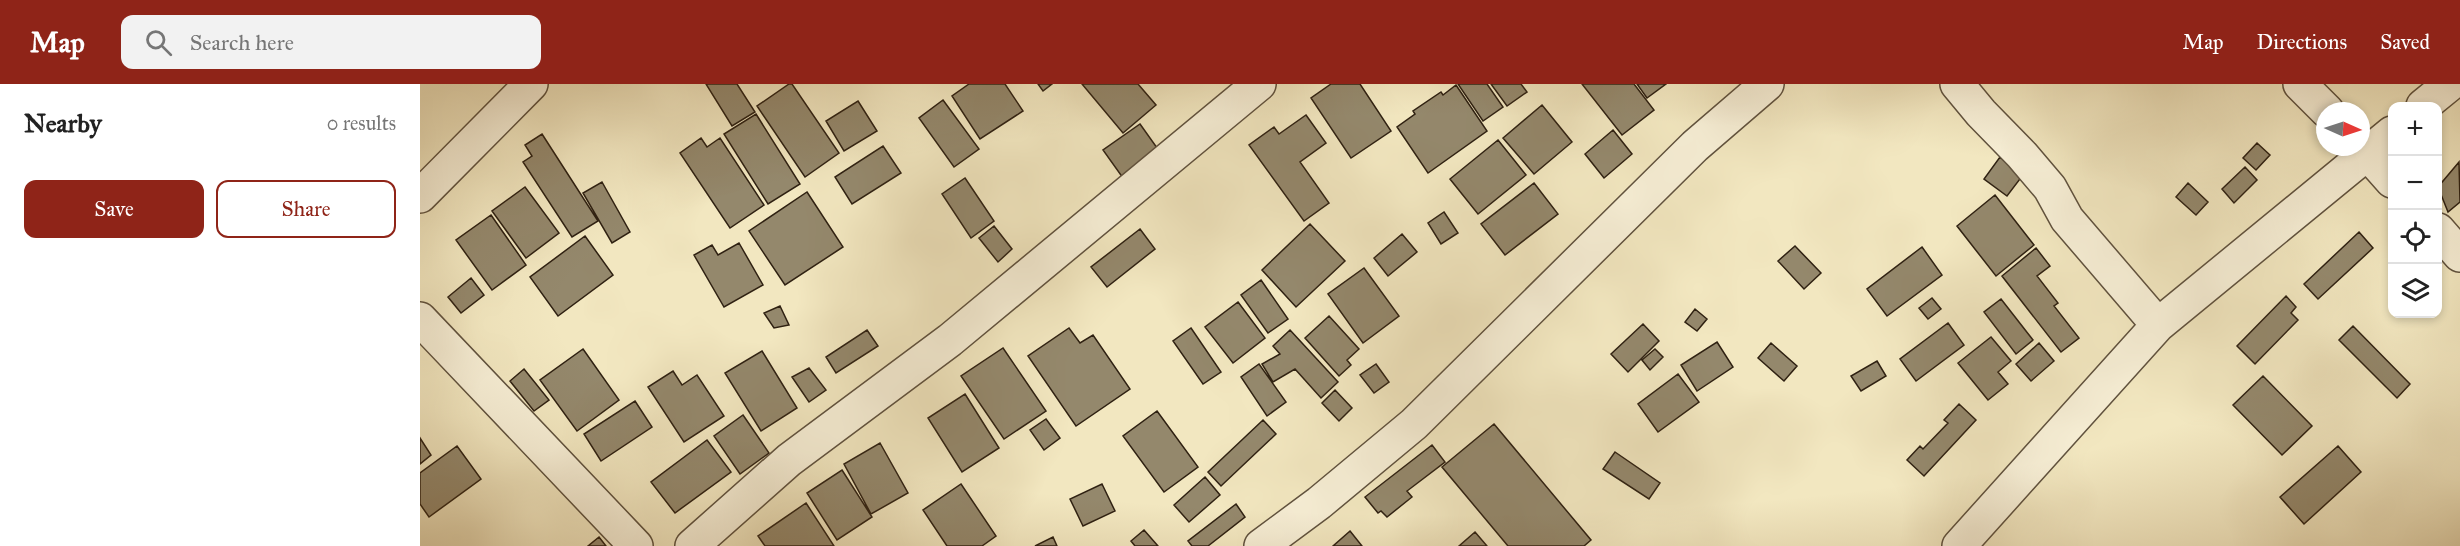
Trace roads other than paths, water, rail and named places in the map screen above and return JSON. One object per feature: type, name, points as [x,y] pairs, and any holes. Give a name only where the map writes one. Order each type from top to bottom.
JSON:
[{"type":"street","points":[[420,196],[531,84]]},
{"type":"street","points":[[692,546],[789,460],[950,340],[1259,84]]},
{"type":"street","points":[[1261,546],[1318,503],[1414,424],[1695,146],[1767,84]]},
{"type":"street","points":[[1958,84],[1981,113],[2022,154],[2050,188],[2067,219],[2158,325]]},
{"type":"street","points":[[2300,84],[2318,102]]},
{"type":"street","points":[[2428,102],[2450,84]]},
{"type":"street","points":[[1959,546],[2158,325],[2374,144],[2388,173]]},
{"type":"street","points":[[2442,235],[2460,255]]},
{"type":"street","points":[[420,319],[636,546]]}]
